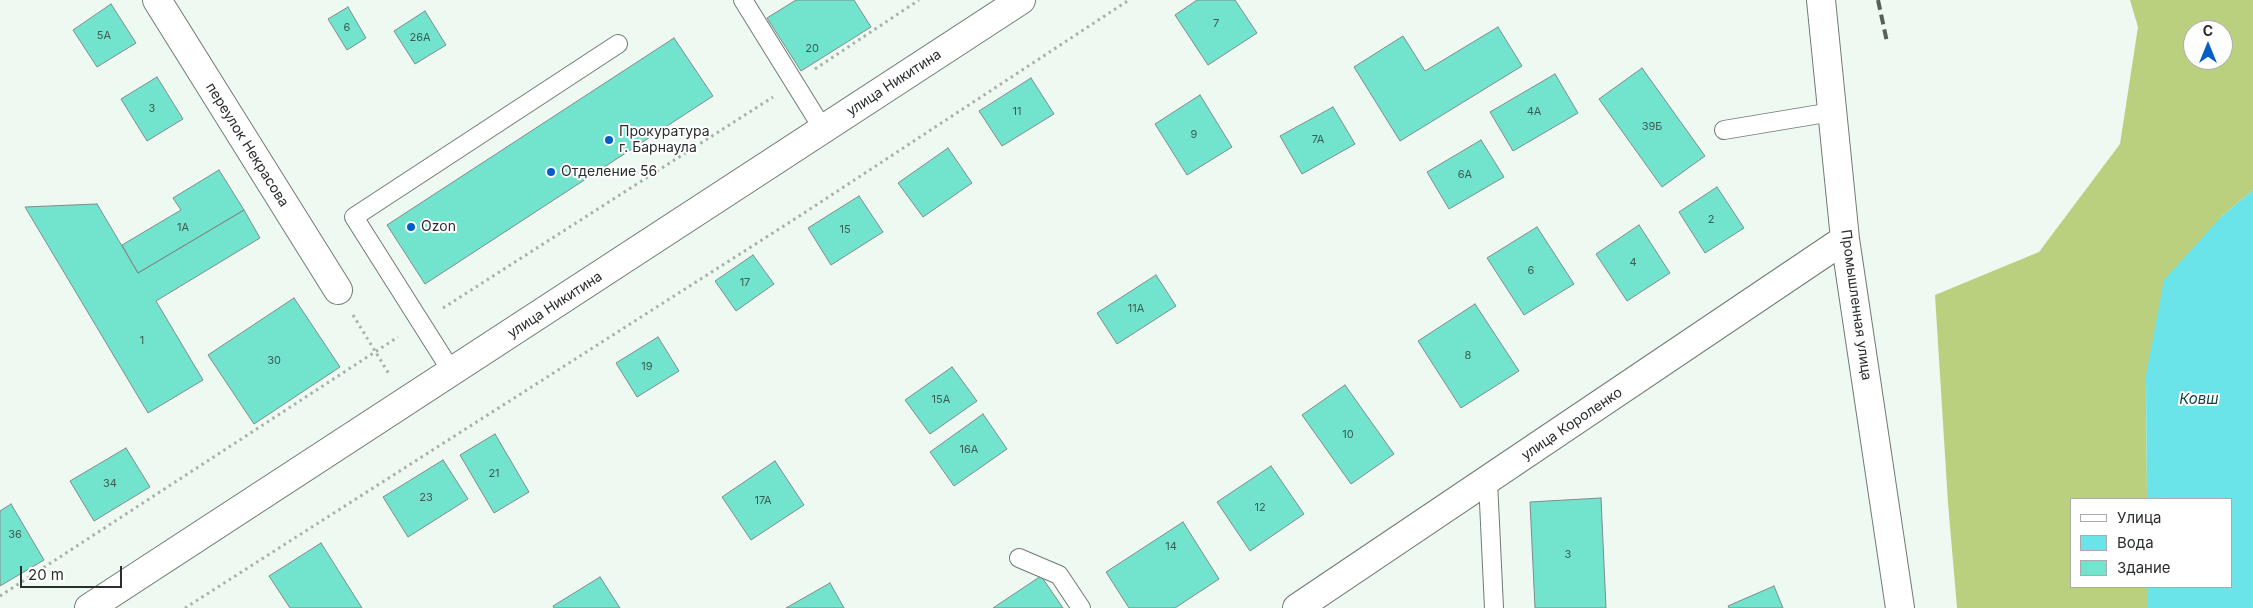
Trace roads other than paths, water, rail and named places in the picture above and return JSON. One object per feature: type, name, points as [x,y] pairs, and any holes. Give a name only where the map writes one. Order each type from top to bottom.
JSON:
[{"type":"street","name":"переулок Некрасова","points":[[157,0],[338,290]]},
{"type":"street","name":"улица Никитина","points":[[89,608],[1021,0]]},
{"type":"street","name":"Промышленная улица","points":[[1821,0],[1845,239],[1900,608]]},
{"type":"street","name":"улица Короленко","points":[[1297,608],[1845,239]]},
{"type":"lane","points":[[743,0],[824,129]]},
{"type":"lane","points":[[452,372],[354,217],[618,44]]},
{"type":"lane","points":[[1724,130],[1832,112]]},
{"type":"lane","points":[[1488,481],[1494,608]]},
{"type":"lane","points":[[1019,558],[1059,575],[1081,608]]},
{"type":"water","name":"Ковш","points":[[2253,190],[2253,608],[2148,608],[2148,588],[2233,588],[2233,498],[2147,498],[2146,375],[2164,280],[2221,217]]},
{"type":"railway","points":[[1878,0],[1887,42]]},
{"type":"place","name":"Прокуратура г. Барнаула","points":[[609,140]]},
{"type":"place","name":"Отделение 56","points":[[551,172]]},
{"type":"place","name":"Ozon","points":[[411,227]]}]
